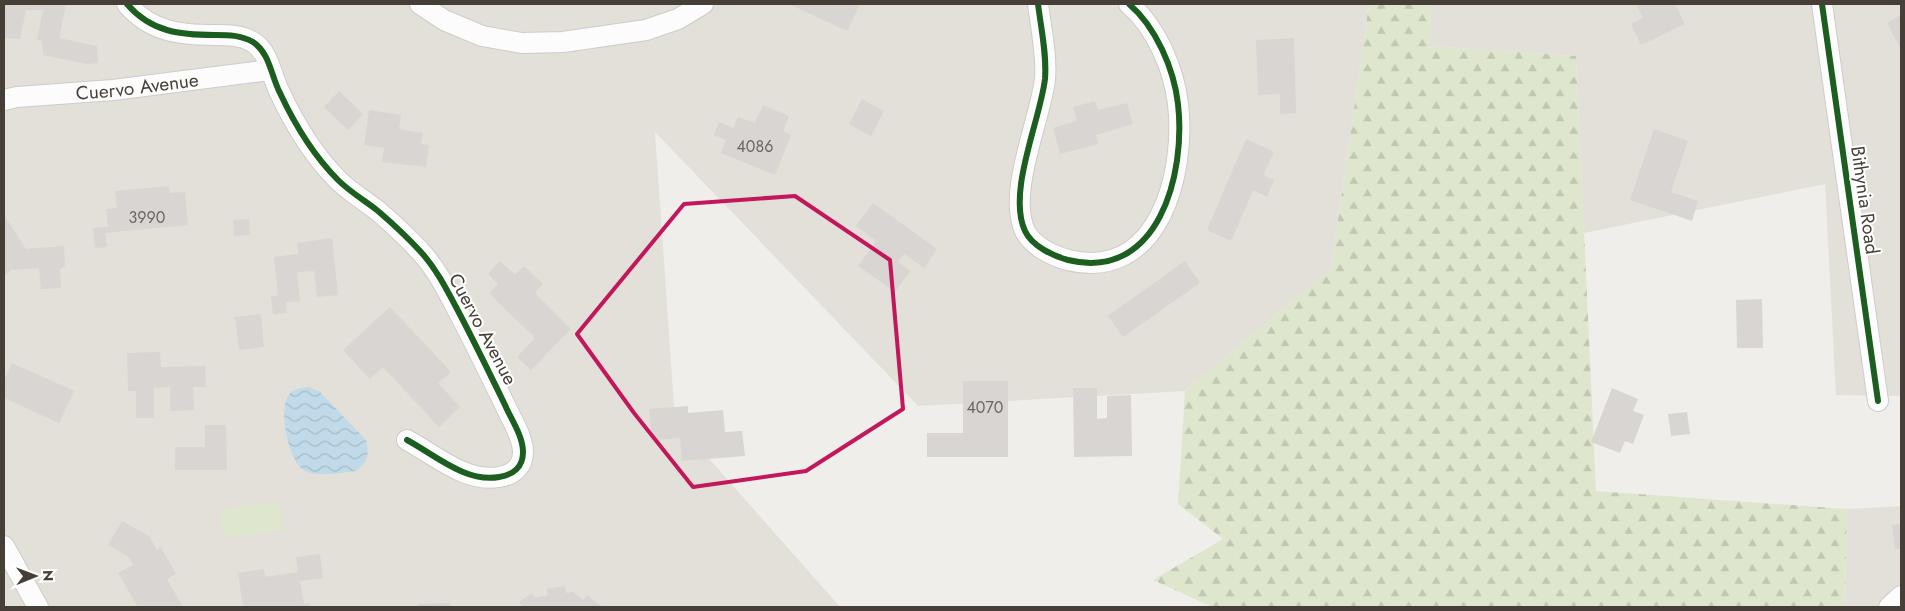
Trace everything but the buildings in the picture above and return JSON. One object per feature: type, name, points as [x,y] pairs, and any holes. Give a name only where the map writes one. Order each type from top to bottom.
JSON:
[{"type":"street","name":"Cuervo Avenue","points":[[127,4],[137,15],[160,29],[185,35],[235,35],[253,42],[267,57],[270,70],[280,93],[323,166],[344,186],[378,212],[421,252],[442,281],[481,353],[520,437],[523,452],[520,466],[515,472],[510,476],[492,478],[462,472],[408,440]]},
{"type":"street","points":[[420,4],[444,20],[482,36],[522,43],[564,42],[646,30],[678,19],[703,4]]},
{"type":"street","points":[[1038,4],[1045,78],[1022,178],[1020,205],[1025,231],[1034,243],[1056,257],[1081,263],[1107,261],[1123,255],[1144,240],[1160,220],[1173,184],[1179,139],[1178,103],[1170,68],[1154,36],[1129,4]]},
{"type":"street","name":"Bithynia Road","points":[[1822,4],[1878,401]]},
{"type":"street","name":"Cuervo Avenue","points":[[4,100],[17,97],[113,90],[270,70]]},
{"type":"street","points":[[4,546],[38,607]]},
{"type":"street","points":[[1889,607],[1901,596]]},
{"type":"highlighted area","points":[[795,196],[890,260],[903,409],[806,471],[693,487],[634,413],[577,334],[684,204]]},
{"type":"shaded area","points":[[4,4],[1369,4],[1331,269],[1185,391],[918,406],[655,132],[675,420],[840,607],[4,607]]},
{"type":"shaded area","points":[[1431,4],[1901,4],[1901,396],[1836,395],[1825,184],[1584,233],[1576,56],[1430,46]]},
{"type":"shaded area","points":[[1901,506],[1901,607],[1845,607],[1847,509]]},
{"type":"green space","points":[[1369,4],[1431,4],[1430,46],[1576,56],[1596,491],[1847,509],[1845,607],[1212,607],[1153,580],[1223,539],[1178,504],[1185,391],[1331,269]]},
{"type":"green space","points":[[279,502],[283,530],[223,537],[220,509]]},
{"type":"water","points":[[309,387],[320,392],[366,440],[367,458],[363,465],[355,471],[330,474],[310,473],[299,466],[294,458],[285,424],[285,403],[292,391]]},
{"type":"cycle path","points":[[127,4],[146,21],[167,30],[178,33],[239,37],[253,42],[259,47],[267,58],[277,86],[292,116],[305,139],[329,171],[405,235],[435,271],[462,319],[516,428],[521,440],[523,457],[519,466],[513,472],[504,476],[487,478],[463,472],[407,440]]},
{"type":"cycle path","points":[[1038,4],[1044,51],[1045,79],[1022,177],[1020,215],[1028,236],[1044,250],[1068,260],[1099,262],[1125,255],[1145,239],[1160,216],[1171,189],[1177,161],[1178,104],[1168,63],[1147,24],[1129,4]]},
{"type":"cycle path","points":[[1822,4],[1878,401]]}]
